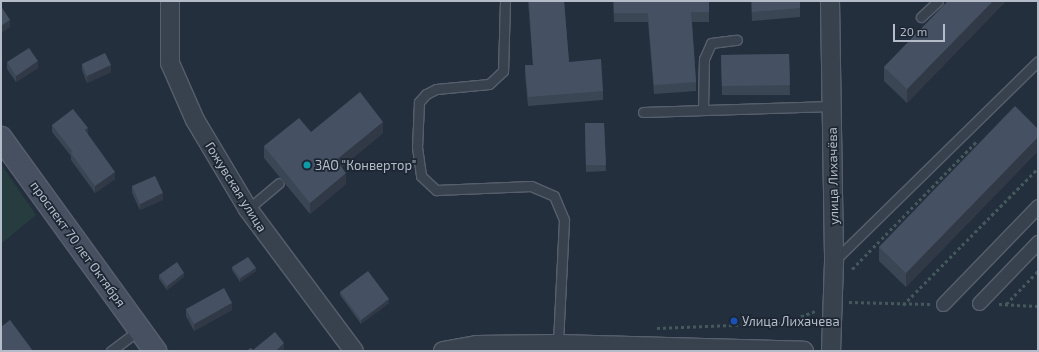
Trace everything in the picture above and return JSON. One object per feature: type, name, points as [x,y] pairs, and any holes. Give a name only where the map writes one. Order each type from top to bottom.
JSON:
[{"type":"main road","name":"проспект 70 лет Октября","points":[[1,138],[155,351]]},
{"type":"street","name":"Гожувская улица","points":[[170,1],[170,63],[195,120],[248,209],[354,351]]},
{"type":"street","name":"улица Лихачёва","points":[[830,1],[834,262],[831,305],[831,351]]},
{"type":"street","points":[[943,304],[1038,206]]},
{"type":"street","points":[[979,303],[1038,242]]},
{"type":"street","points":[[443,351],[477,345],[558,344],[804,351]]},
{"type":"lane","points":[[504,1],[503,71],[489,84],[436,88],[426,94],[419,102],[418,147],[420,176],[436,190],[531,186],[554,196],[564,220],[558,344]]},
{"type":"lane","points":[[921,17],[938,1]]},
{"type":"lane","points":[[703,110],[704,59],[711,43],[737,40]]},
{"type":"lane","points":[[834,262],[1038,61]]},
{"type":"lane","points":[[643,112],[832,106]]},
{"type":"lane","points":[[248,209],[279,183]]},
{"type":"lane","points":[[111,351],[140,329]]},
{"type":"path","points":[[848,272],[982,136]]},
{"type":"path","points":[[903,305],[1038,168]]},
{"type":"path","points":[[1006,305],[1038,271]]},
{"type":"path","points":[[651,328],[784,323],[841,302],[903,305],[943,304]]},
{"type":"path","points":[[979,303],[1038,306]]},
{"type":"green space","points":[[1,164],[36,215],[2,243],[1,242]]},
{"type":"building","points":[[529,1],[564,1],[569,62],[601,59],[603,91],[528,97],[525,65],[533,65]]},
{"type":"building","points":[[614,1],[709,1],[709,12],[691,12],[696,82],[654,85],[648,13],[614,13]]},
{"type":"building","points":[[752,1],[800,1],[800,8],[752,12]]},
{"type":"building","points":[[948,1],[993,1],[907,89],[884,67]]},
{"type":"building","points":[[1,6],[10,20],[1,26]]},
{"type":"building","points":[[29,48],[38,61],[16,76],[7,62]]},
{"type":"building","points":[[105,53],[111,65],[87,76],[82,64]]},
{"type":"building","points":[[789,54],[790,85],[722,86],[721,55]]},
{"type":"building","name":"ЗАО \"Конвертор\"","points":[[360,92],[383,122],[336,160],[346,173],[310,203],[264,146],[299,118],[311,132]]},
{"type":"building","points":[[1015,106],[1038,129],[1038,137],[906,273],[879,247]]},
{"type":"building","points":[[73,109],[88,128],[85,130],[115,172],[95,186],[71,153],[73,152],[52,125]]},
{"type":"building","points":[[585,123],[604,123],[606,165],[586,165]]},
{"type":"building","points":[[155,176],[163,193],[140,204],[132,186]]},
{"type":"building","points":[[248,257],[256,268],[240,278],[232,267]]},
{"type":"building","points":[[177,262],[184,273],[167,286],[159,275]]},
{"type":"building","points":[[368,271],[389,299],[361,320],[340,292]]},
{"type":"building","points":[[224,288],[232,303],[194,324],[186,309]]},
{"type":"building","points":[[10,320],[33,351],[1,351],[1,327]]},
{"type":"building","points":[[275,332],[284,343],[276,351],[246,351],[251,348],[253,350]]},
{"type":"place","name":"ЗАО \"Конвертор\"","points":[[307,165]]},
{"type":"place","name":"Улица Лихачева","points":[[734,321]]}]
